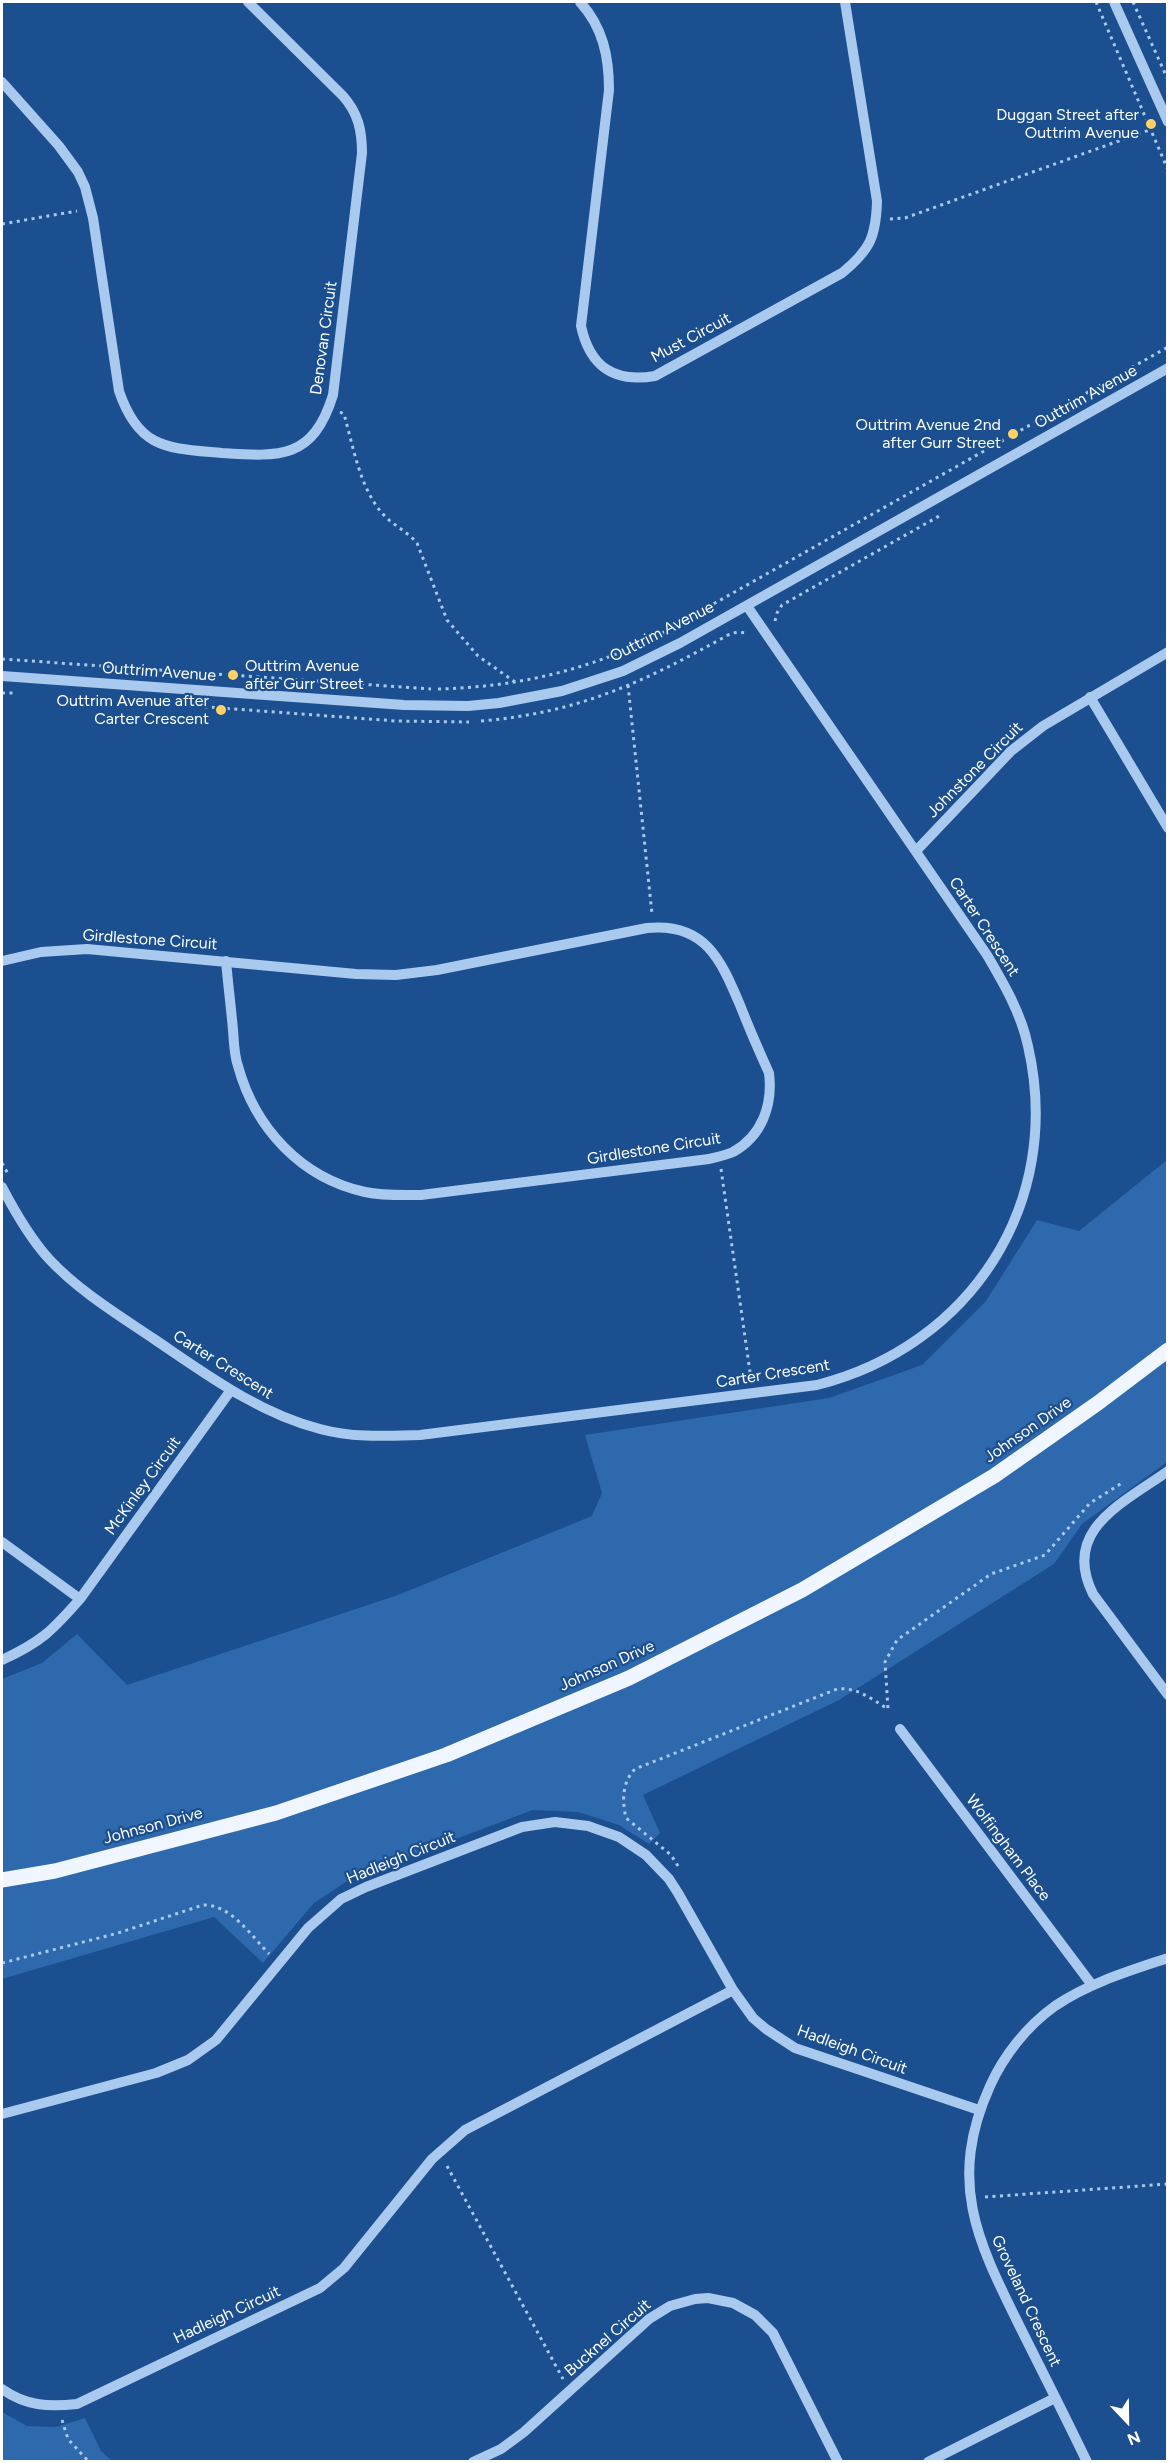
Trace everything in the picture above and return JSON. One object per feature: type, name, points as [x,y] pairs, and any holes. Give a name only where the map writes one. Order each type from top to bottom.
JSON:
[{"type":"main road","name":"Johnson Drive","points":[[2,1880],[55,1871],[276,1813],[446,1755],[629,1678],[802,1590],[994,1476],[1167,1350]]},
{"type":"street","name":"Denovan Circuit","points":[[2,82],[59,146],[78,172],[91,208],[119,391],[127,414],[133,423],[150,439],[172,448],[259,456],[282,454],[312,436],[326,417],[333,395],[360,176],[362,132],[343,96],[249,2]]},
{"type":"street","name":"Must Circuit","points":[[580,2],[602,34],[609,62],[609,90],[581,326],[585,344],[602,366],[618,376],[637,379],[655,376],[842,273],[861,257],[873,237],[877,220],[877,201],[845,2]]},
{"type":"street","points":[[1114,2],[1167,122]]},
{"type":"street","name":"Outtrim Avenue","points":[[2,676],[404,705],[468,706],[500,703],[562,691],[623,671],[680,643],[1167,368]]},
{"type":"street","name":"Carter Crescent","points":[[2,1187],[34,1240],[65,1275],[101,1303],[231,1390],[274,1414],[321,1430],[370,1437],[420,1435],[817,1385],[841,1379],[887,1360],[928,1333],[947,1317],[981,1280],[1007,1238],[1025,1192],[1035,1134],[1036,1094],[1028,1045],[1012,998],[992,964],[747,606]]},
{"type":"street","name":"Johnstone Circuit","points":[[916,851],[1011,751],[1043,726],[1167,652]]},
{"type":"street","points":[[1090,697],[1167,828]]},
{"type":"street","name":"Girdlestone Circuit","points":[[2,961],[41,952],[87,949],[226,961],[356,974],[396,975],[437,970],[654,928],[682,930],[712,949],[724,969],[769,1073],[768,1108],[764,1119],[751,1138],[732,1152],[710,1159],[421,1195],[383,1195],[364,1192],[328,1180],[296,1159],[282,1147],[258,1117],[249,1100],[237,1064],[226,961]]},
{"type":"street","name":"McKinley Circuit","points":[[2,1660],[26,1649],[52,1631],[80,1599],[231,1390]]},
{"type":"street","points":[[1167,1471],[1106,1516],[1089,1536],[1083,1561],[1085,1578],[1093,1594],[1167,1695]]},
{"type":"street","points":[[2,1542],[80,1599]]},
{"type":"street","name":"Wolfingham Place","points":[[900,1729],[1092,1985]]},
{"type":"street","name":"Hadleigh Circuit","points":[[2,2114],[156,2073],[188,2060],[216,2040],[308,1928],[340,1899],[522,1827],[555,1822],[588,1826],[619,1837],[646,1855],[667,1877],[733,1990],[753,2018],[766,2030],[795,2048],[979,2110]]},
{"type":"street","name":"Groveland Crescent","points":[[1087,2462],[991,2268],[976,2230],[969,2170],[974,2130],[979,2110],[997,2070],[1023,2035],[1055,2006],[1092,1985],[1167,1958]]},
{"type":"street","name":"Hadleigh Circuit","points":[[2,2389],[38,2406],[77,2404],[320,2288],[344,2268],[438,2154],[465,2130],[733,1990]]},
{"type":"street","name":"Bucknel Circuit","points":[[473,2462],[501,2449],[525,2432],[649,2319],[670,2306],[701,2298],[733,2303],[755,2315],[773,2333],[838,2462]]},
{"type":"street","points":[[928,2462],[1055,2398]]},
{"type":"path","points":[[1096,2],[1152,129],[1167,170]]},
{"type":"path","points":[[1133,2],[1167,80]]},
{"type":"path","points":[[877,220],[905,218],[1152,129]]},
{"type":"path","points":[[2,224],[91,208]]},
{"type":"path","points":[[2,659],[435,689],[477,688],[517,683],[571,671],[610,658],[651,640],[1167,347]]},
{"type":"path","points":[[329,408],[344,414],[361,472],[372,499],[383,514],[417,543],[447,620],[478,656],[517,683]]},
{"type":"path","points":[[774,628],[777,613],[782,605],[949,510]]},
{"type":"path","points":[[629,687],[654,928]]},
{"type":"path","points":[[2,693],[18,693]]},
{"type":"path","points":[[719,1156],[753,1393]]},
{"type":"path","points":[[667,1877],[677,1869],[675,1861],[626,1818],[624,1787],[628,1776],[634,1769],[837,1689],[856,1690],[888,1709],[885,1662],[897,1640],[991,1574],[1045,1555],[1090,1503],[1117,1485],[1129,1484],[1137,1493]]},
{"type":"path","points":[[2,1963],[118,1933],[202,1905],[214,1905],[224,1909],[279,1963]]},
{"type":"path","points":[[438,2154],[474,2212],[534,2328],[571,2390]]},
{"type":"path","points":[[971,2199],[1167,2184]]},
{"type":"path","points":[[60,2406],[68,2439],[89,2462]]},
{"type":"shaded area","points":[[1167,1160],[1167,1462],[1082,1524],[1054,1564],[839,1700],[643,1795],[660,1833],[649,1844],[619,1825],[578,1812],[533,1810],[352,1878],[314,1903],[263,1963],[214,1917],[2,1979],[2,1679],[42,1663],[77,1634],[127,1685],[398,1595],[592,1516],[602,1493],[585,1435],[829,1398],[922,1365],[986,1301],[1037,1220],[1079,1231]]},
{"type":"shaded area","points":[[2,2412],[27,2426],[56,2427],[85,2418],[101,2451],[112,2461],[2,2461]]},
{"type":"place","name":"Duggan Street after Outtrim Avenue","points":[[1151,124]]},
{"type":"place","name":"Outtrim Avenue 2nd after Gurr Street","points":[[1013,434]]},
{"type":"place","name":"Outtrim Avenue after Gurr Street","points":[[233,675]]},
{"type":"place","name":"Outtrim Avenue after Carter Crescent","points":[[221,710]]}]
